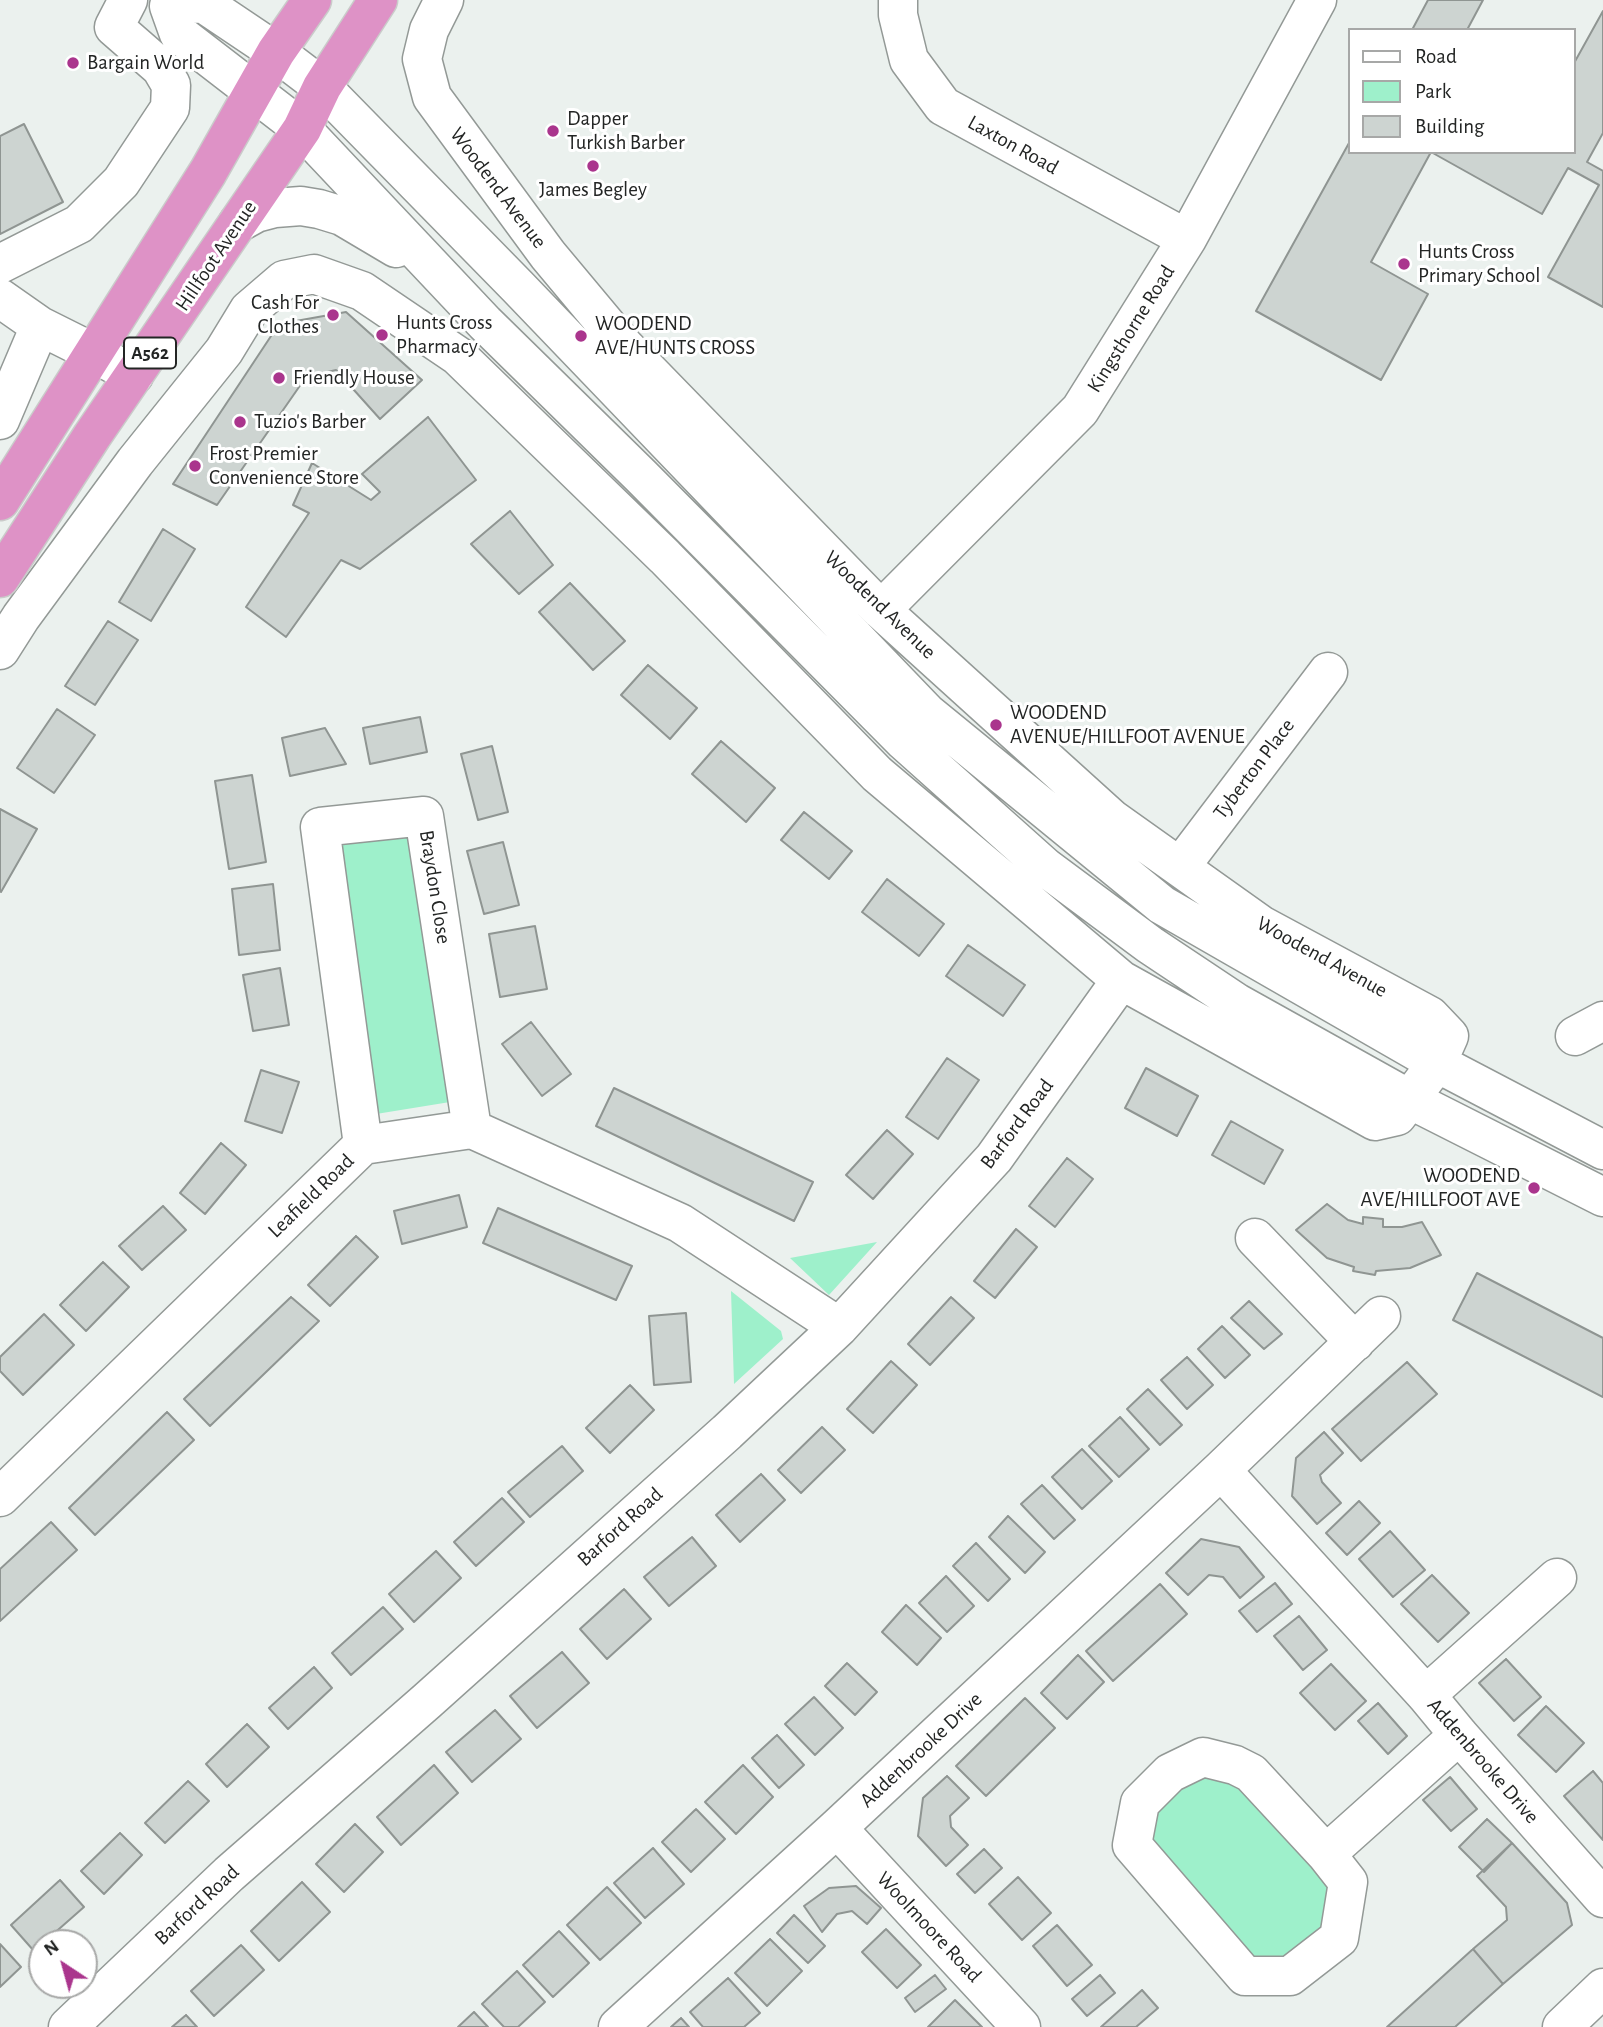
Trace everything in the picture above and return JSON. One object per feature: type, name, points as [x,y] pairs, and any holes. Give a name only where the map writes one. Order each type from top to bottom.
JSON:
[{"type":"highway","name":"A562","points":[[0,501],[208,172],[276,52],[312,0]]},
{"type":"highway","name":"Hillfoot Avenue","points":[[0,578],[92,436],[302,129],[322,87],[378,0]]},
{"type":"street","points":[[0,264],[79,224],[121,182],[170,108],[170,85],[161,68],[114,27],[128,0]]},
{"type":"street","name":"Laxton Road","points":[[898,0],[898,15],[909,60],[943,106],[1187,239]]},
{"type":"street","name":"Kingsthorne Road","points":[[881,610],[1080,410],[1187,239],[1318,0]]},
{"type":"street","points":[[163,3],[179,34],[302,129],[485,323],[904,741],[1045,867],[1150,945],[1237,1003],[1411,1100],[1603,1197]]},
{"type":"street","name":"Woodend Avenue","points":[[163,3],[203,3],[322,87],[927,713],[1162,905],[1437,1063],[1603,1150]]},
{"type":"street","name":"Woodend Avenue","points":[[436,15],[422,59],[432,97],[548,255],[624,346],[881,610],[1112,819],[1261,925],[1430,1016],[1449,1037],[1437,1063]]},
{"type":"street","points":[[238,223],[256,213],[275,208],[301,206],[319,209],[354,222],[440,274]]},
{"type":"street","points":[[457,356],[548,255]]},
{"type":"street","points":[[0,650],[21,617],[135,462],[224,351],[249,310],[284,280],[314,274],[362,291],[457,356],[665,557],[877,774],[1121,980],[1375,1121],[1397,1116],[1437,1063]]},
{"type":"street","points":[[0,298],[40,326],[134,375]]},
{"type":"street","points":[[0,420],[40,326]]},
{"type":"street","points":[[56,414],[135,462]]},
{"type":"street","name":"Tyberton Place","points":[[1180,867],[1328,672]]},
{"type":"street","name":"Braydon Close","points":[[363,1145],[320,827],[424,816],[472,1129]]},
{"type":"street","name":"Barford Road","points":[[68,2027],[229,1874],[727,1432],[839,1327],[994,1158],[1121,980]]},
{"type":"street","points":[[472,1129],[680,1223],[839,1327]]},
{"type":"street","name":"Leafield Road","points":[[0,1497],[363,1145],[472,1129]]},
{"type":"street","name":"Addenbrooke Drive","points":[[618,2027],[837,1828],[1368,1329],[1312,1300],[1255,1238]]},
{"type":"street","name":"Addenbrooke Drive","points":[[1221,1470],[1426,1695],[1603,1898]]},
{"type":"street","points":[[1426,1695],[1556,1578]]},
{"type":"street","points":[[1326,1854],[1459,1735]]},
{"type":"street","points":[[1203,1757],[1235,1765],[1251,1773],[1326,1854],[1348,1882],[1339,1938],[1290,1976],[1245,1976],[1132,1845],[1140,1803],[1170,1773],[1203,1757]]},
{"type":"street","name":"Woolmoore Road","points":[[837,1828],[1021,2027]]},
{"type":"street","points":[[1562,2027],[1603,1988]]},
{"type":"green space","points":[[424,816],[450,1102],[370,1115],[320,827]]},
{"type":"green space","points":[[877,1242],[829,1295],[790,1258]]},
{"type":"green space","points":[[731,1291],[781,1331],[783,1339],[734,1384]]},
{"type":"green space","points":[[1203,1757],[1348,1882],[1339,1938],[1245,1976],[1132,1845],[1153,1790]]},
{"type":"building","points":[[1428,0],[1483,0],[1468,28],[1413,28]]},
{"type":"building","points":[[1603,11],[1603,133],[1587,162],[1603,171],[1603,307],[1548,277],[1599,185],[1568,168],[1542,214],[1435,154],[1575,154],[1575,61]]},
{"type":"building","points":[[24,124],[63,202],[0,234],[0,136]]},
{"type":"building","points":[[1348,145],[1348,154],[1430,154],[1371,262],[1428,294],[1381,380],[1256,311]]},
{"type":"building","points":[[346,312],[422,380],[380,419],[336,370],[306,377],[217,505],[173,484],[279,324]]},
{"type":"building","points":[[428,417],[476,480],[360,569],[341,560],[286,637],[246,607],[309,513],[293,505],[312,463],[371,500],[380,492],[362,474]]},
{"type":"building","points":[[510,511],[553,565],[519,594],[471,544]]},
{"type":"building","points":[[163,529],[195,549],[151,621],[119,602]]},
{"type":"building","points":[[570,583],[625,641],[593,670],[539,612]]},
{"type":"building","points":[[108,621],[138,640],[95,705],[65,686]]},
{"type":"building","points":[[648,665],[697,708],[670,739],[621,695]]},
{"type":"building","points":[[57,709],[95,735],[54,793],[17,768]]},
{"type":"building","points":[[420,717],[427,752],[370,764],[363,728]]},
{"type":"building","points":[[325,728],[346,764],[290,776],[282,738]]},
{"type":"building","points":[[721,741],[775,788],[746,822],[692,774]]},
{"type":"building","points":[[492,746],[508,812],[478,820],[461,754]]},
{"type":"building","points":[[252,775],[266,862],[229,869],[215,781]]},
{"type":"building","points":[[0,809],[37,829],[1,892],[0,891]]},
{"type":"building","points":[[804,812],[852,851],[829,879],[781,840]]},
{"type":"building","points":[[503,842],[519,905],[484,914],[467,851]]},
{"type":"building","points":[[887,879],[944,924],[919,956],[862,912]]},
{"type":"building","points":[[273,884],[280,950],[239,955],[232,889]]},
{"type":"building","points":[[535,926],[547,989],[500,997],[489,934]]},
{"type":"building","points":[[968,945],[1025,985],[1003,1016],[946,976]]},
{"type":"building","points":[[280,968],[289,1025],[253,1031],[243,975]]},
{"type":"building","points":[[531,1022],[571,1074],[542,1096],[502,1044]]},
{"type":"building","points":[[947,1058],[979,1080],[938,1139],[906,1117]]},
{"type":"building","points":[[1146,1068],[1198,1096],[1177,1136],[1125,1108]]},
{"type":"building","points":[[261,1070],[299,1082],[282,1133],[245,1121]]},
{"type":"building","points":[[614,1088],[813,1182],[794,1221],[596,1126]]},
{"type":"building","points":[[1231,1121],[1283,1150],[1264,1184],[1212,1155]]},
{"type":"building","points":[[887,1130],[913,1154],[873,1199],[846,1175]]},
{"type":"building","points":[[221,1143],[246,1165],[205,1214],[180,1193]]},
{"type":"building","points":[[1067,1158],[1093,1179],[1055,1227],[1029,1206]]},
{"type":"building","points":[[459,1195],[467,1227],[402,1244],[394,1211]]},
{"type":"building","points":[[1327,1204],[1348,1220],[1363,1224],[1363,1217],[1383,1219],[1383,1227],[1402,1227],[1422,1222],[1441,1255],[1410,1268],[1376,1271],[1375,1275],[1353,1271],[1354,1267],[1327,1258],[1296,1230]]},
{"type":"building","points":[[163,1206],[186,1230],[142,1270],[119,1246]]},
{"type":"building","points":[[498,1208],[632,1266],[616,1300],[483,1243]]},
{"type":"building","points":[[1016,1229],[1037,1247],[995,1298],[974,1281]]},
{"type":"building","points":[[356,1236],[378,1257],[330,1306],[308,1285]]},
{"type":"building","points":[[103,1262],[129,1287],[86,1331],[60,1305]]},
{"type":"building","points":[[1477,1273],[1603,1338],[1603,1397],[1453,1320]]},
{"type":"building","points":[[291,1297],[319,1321],[210,1426],[184,1399]]},
{"type":"building","points":[[951,1297],[974,1318],[930,1365],[908,1344]]},
{"type":"building","points":[[1249,1301],[1282,1334],[1264,1349],[1231,1318]]},
{"type":"building","points":[[686,1313],[691,1382],[654,1385],[649,1316]]},
{"type":"building","points":[[44,1314],[74,1345],[23,1395],[0,1371],[0,1357]]},
{"type":"building","points":[[1222,1326],[1250,1355],[1225,1378],[1198,1349]]},
{"type":"building","points":[[1187,1357],[1213,1385],[1187,1409],[1161,1380]]},
{"type":"building","points":[[891,1361],[917,1385],[873,1433],[847,1409]]},
{"type":"building","points":[[1407,1362],[1437,1394],[1361,1461],[1332,1429]]},
{"type":"building","points":[[630,1385],[654,1410],[610,1453],[586,1428]]},
{"type":"building","points":[[1148,1389],[1182,1425],[1160,1445],[1127,1409]]},
{"type":"building","points":[[167,1412],[194,1440],[95,1535],[69,1508]]},
{"type":"building","points":[[1120,1417],[1149,1449],[1119,1477],[1089,1446]]},
{"type":"building","points":[[822,1427],[845,1450],[801,1493],[778,1470]]},
{"type":"building","points":[[1324,1432],[1343,1453],[1320,1475],[1322,1482],[1341,1503],[1317,1524],[1292,1496],[1296,1458]]},
{"type":"building","points":[[562,1446],[583,1471],[530,1517],[508,1492]]},
{"type":"building","points":[[1082,1449],[1112,1481],[1082,1509],[1052,1477]]},
{"type":"building","points":[[761,1474],[785,1500],[740,1542],[716,1515]]},
{"type":"building","points":[[1042,1485],[1075,1520],[1054,1539],[1021,1504]]},
{"type":"building","points":[[502,1498],[524,1522],[476,1566],[454,1542]]},
{"type":"building","points":[[1359,1501],[1380,1523],[1347,1555],[1326,1533]]},
{"type":"building","points":[[1008,1516],[1045,1552],[1025,1573],[989,1537]]},
{"type":"building","points":[[51,1522],[77,1550],[0,1621],[0,1569]]},
{"type":"building","points":[[1390,1531],[1425,1570],[1393,1597],[1359,1559]]},
{"type":"building","points":[[692,1537],[716,1566],[669,1606],[644,1577]]},
{"type":"building","points":[[1201,1539],[1239,1547],[1264,1577],[1240,1598],[1223,1577],[1209,1575],[1188,1595],[1166,1573]]},
{"type":"building","points":[[976,1543],[1010,1579],[988,1601],[953,1566]]},
{"type":"building","points":[[436,1551],[461,1578],[414,1622],[389,1594]]},
{"type":"building","points":[[1432,1575],[1469,1613],[1438,1642],[1401,1604]]},
{"type":"building","points":[[946,1576],[974,1606],[947,1632],[919,1603]]},
{"type":"building","points":[[1275,1583],[1292,1604],[1257,1632],[1239,1611]]},
{"type":"building","points":[[1160,1584],[1187,1614],[1113,1681],[1086,1651]]},
{"type":"building","points":[[624,1589],[651,1619],[607,1659],[580,1629]]},
{"type":"building","points":[[906,1605],[941,1638],[917,1665],[882,1632]]},
{"type":"building","points":[[383,1607],[403,1629],[351,1675],[332,1653]]},
{"type":"building","points":[[1299,1616],[1327,1650],[1303,1670],[1274,1636]]},
{"type":"building","points":[[562,1652],[589,1683],[537,1728],[510,1696]]},
{"type":"building","points":[[1078,1655],[1104,1682],[1067,1719],[1041,1693]]},
{"type":"building","points":[[1506,1659],[1541,1697],[1514,1721],[1479,1683]]},
{"type":"building","points":[[847,1663],[877,1692],[855,1715],[825,1686]]},
{"type":"building","points":[[1331,1664],[1366,1701],[1335,1730],[1300,1693]]},
{"type":"building","points":[[314,1667],[332,1688],[288,1729],[269,1708]]},
{"type":"building","points":[[814,1697],[843,1728],[815,1755],[785,1724]]},
{"type":"building","points":[[1025,1698],[1055,1728],[986,1796],[956,1766]]},
{"type":"building","points":[[1378,1703],[1407,1736],[1388,1754],[1358,1721]]},
{"type":"building","points":[[1546,1706],[1584,1743],[1556,1772],[1518,1735]]},
{"type":"building","points":[[495,1710],[521,1739],[472,1782],[446,1752]]},
{"type":"building","points":[[247,1724],[269,1747],[227,1787],[206,1764]]},
{"type":"building","points":[[777,1735],[804,1765],[779,1788],[752,1758]]},
{"type":"building","points":[[434,1765],[458,1793],[401,1845],[377,1817]]},
{"type":"building","points":[[743,1765],[773,1797],[736,1834],[705,1802]]},
{"type":"building","points":[[1593,1771],[1603,1783],[1603,1840],[1564,1796]]},
{"type":"building","points":[[947,1776],[969,1798],[950,1816],[951,1827],[968,1845],[946,1866],[918,1836],[923,1798]]},
{"type":"building","points":[[1450,1777],[1477,1809],[1451,1831],[1423,1800]]},
{"type":"building","points":[[188,1781],[209,1801],[165,1843],[145,1823]]},
{"type":"building","points":[[696,1809],[725,1839],[691,1872],[662,1842]]},
{"type":"building","points":[[1487,1819],[1512,1843],[1484,1872],[1459,1847]]},
{"type":"building","points":[[355,1824],[383,1852],[344,1892],[316,1864]]},
{"type":"building","points":[[120,1833],[142,1855],[104,1894],[81,1871]]},
{"type":"building","points":[[1512,1843],[1567,1903],[1572,1925],[1503,1984],[1473,1949],[1507,1920],[1506,1907],[1477,1876]]},
{"type":"building","points":[[653,1848],[684,1884],[645,1918],[614,1883]]},
{"type":"building","points":[[984,1849],[1002,1868],[975,1893],[957,1874]]},
{"type":"building","points":[[1018,1877],[1051,1913],[1022,1940],[989,1904]]},
{"type":"building","points":[[60,1880],[84,1907],[59,1929],[28,1929],[28,1944],[11,1925]]},
{"type":"building","points":[[302,1882],[330,1912],[279,1961],[251,1931]]},
{"type":"building","points":[[856,1886],[881,1908],[867,1924],[852,1911],[837,1914],[822,1932],[804,1906],[829,1888]]},
{"type":"building","points":[[607,1887],[641,1923],[600,1960],[567,1925]]},
{"type":"building","points":[[794,1915],[825,1946],[808,1963],[777,1933]]},
{"type":"building","points":[[1057,1925],[1092,1965],[1067,1986],[1033,1946]]},
{"type":"building","points":[[886,1929],[921,1965],[897,1988],[862,1952]]},
{"type":"building","points":[[559,1931],[589,1963],[553,1997],[523,1965]]},
{"type":"building","points":[[770,1939],[802,1971],[767,2006],[735,1973]]},
{"type":"building","points":[[0,1944],[21,1967],[0,1987]]},
{"type":"building","points":[[241,1945],[264,1970],[214,2016],[191,1991]]},
{"type":"building","points":[[1473,1949],[1503,1984],[1455,2027],[1387,2027]]},
{"type":"building","points":[[517,1971],[545,2002],[518,2027],[504,2027],[482,2004]]},
{"type":"building","points":[[935,1975],[946,1989],[915,2012],[905,1998]]},
{"type":"building","points":[[1100,1975],[1115,1993],[1087,2016],[1072,1999]]},
{"type":"building","points":[[728,1978],[760,2013],[744,2027],[703,2027],[690,2012]]},
{"type":"building","points":[[1142,1990],[1158,2008],[1136,2027],[1101,2027]]},
{"type":"building","points":[[955,2000],[982,2027],[928,2027]]},
{"type":"building","points":[[474,2012],[488,2027],[458,2027]]},
{"type":"building","points":[[186,2015],[197,2027],[172,2027]]},
{"type":"building","points":[[681,2018],[689,2027],[671,2027]]},
{"type":"place","name":"Bargain World","points":[[73,63]]},
{"type":"place","name":"Dapper Turkish Barber","points":[[553,131]]},
{"type":"place","name":"James Begley","points":[[593,166]]},
{"type":"place","name":"Hunts Cross Primary School","points":[[1404,264]]},
{"type":"place","name":"Cash For Clothes","points":[[333,315]]},
{"type":"place","name":"Hunts Cross Pharmacy","points":[[382,335]]},
{"type":"place","name":"WOODEND AVE/HUNTS CROSS","points":[[581,336]]},
{"type":"place","name":"Friendly House","points":[[279,378]]},
{"type":"place","name":"Tuzio's Barber","points":[[240,422]]},
{"type":"place","name":"Frost Premier Convenience Store","points":[[195,466]]},
{"type":"place","name":"WOODEND AVENUE/HILLFOOT AVENUE","points":[[996,725]]},
{"type":"place","name":"WOODEND AVE/HILLFOOT AVE","points":[[1534,1188]]}]
